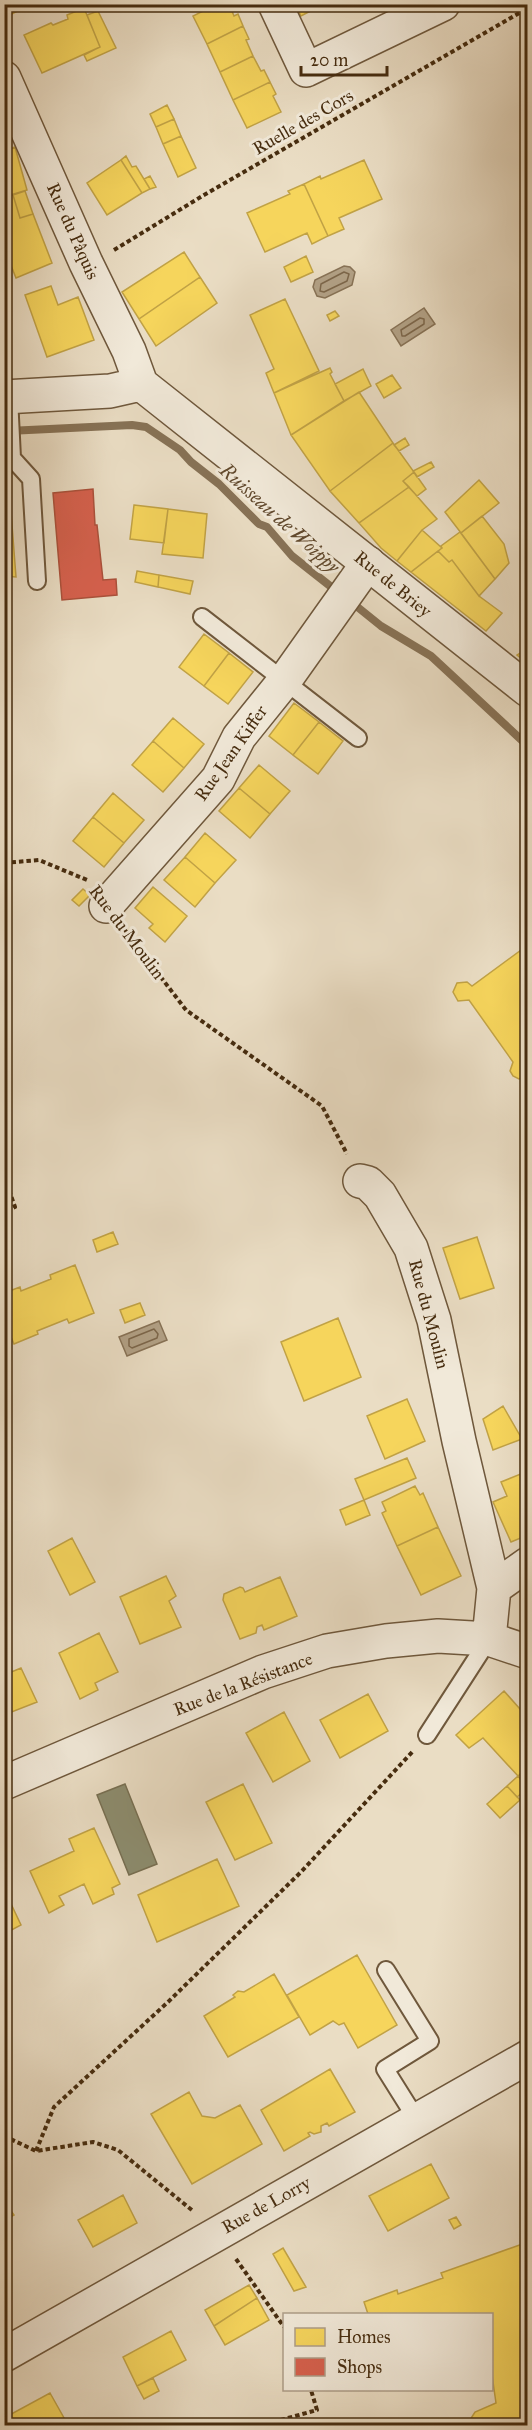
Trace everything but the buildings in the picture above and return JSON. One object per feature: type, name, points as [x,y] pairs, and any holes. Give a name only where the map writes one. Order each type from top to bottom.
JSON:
[{"type":"street","points":[[275,4],[306,70],[443,4]]},
{"type":"street","name":"Rue du Pâquis","points":[[4,78],[86,262],[129,351],[141,384]]},
{"type":"street","points":[[8,405],[110,391],[141,384]]},
{"type":"street","name":"Rue de Briey","points":[[141,384],[528,690]]},
{"type":"street","name":"Rue Jean Kiffer","points":[[106,906],[218,779],[239,737],[285,680],[368,563]]},
{"type":"street","name":"Rue du Moulin","points":[[360,1181],[368,1183],[380,1195],[417,1264],[434,1320],[459,1441],[494,1588],[489,1639]]},
{"type":"street","points":[[494,1588],[528,1564]]},
{"type":"street","name":"Rue de la Résistance","points":[[4,1783],[263,1672],[327,1651],[386,1641],[438,1636],[489,1639],[528,1652]]},
{"type":"street","name":"Rue de Lorry","points":[[4,2355],[528,2057]]},
{"type":"lane","points":[[8,405],[12,458],[31,479],[37,581]]},
{"type":"lane","points":[[202,617],[358,738]]},
{"type":"lane","points":[[427,1735],[489,1639]]},
{"type":"lane","points":[[386,1970],[430,2041],[385,2069],[417,2120]]},
{"type":"path","name":"Ruelle des Cors","points":[[108,254],[525,8]]},
{"type":"path","name":"Rue du Moulin","points":[[4,862],[39,860],[88,880],[186,1010],[322,1106],[360,1181]]},
{"type":"path","points":[[4,1176],[15,1207],[4,1212]]},
{"type":"path","points":[[36,2151],[54,2108],[302,1872],[427,1735]]},
{"type":"path","points":[[4,2136],[36,2151],[93,2142],[118,2150],[217,2233],[283,2324]]},
{"type":"path","points":[[259,2426],[317,2410],[310,2391]]},
{"type":"water","points":[[344,266],[350,267],[355,272],[352,285],[325,298],[317,296],[313,287],[315,280]]},
{"type":"water","points":[[424,308],[435,324],[401,346],[391,330]]},
{"type":"water","points":[[159,1321],[167,1340],[127,1356],[119,1337]]},
{"type":"waterway","name":"Ruisseau de Woippy","points":[[8,431],[132,425],[146,427],[180,450],[191,462],[219,484],[259,524],[267,527],[292,556],[339,593]]},
{"type":"waterway","name":"Ruisseau de Woippy","points":[[350,601],[381,626],[431,656],[528,746]]}]
